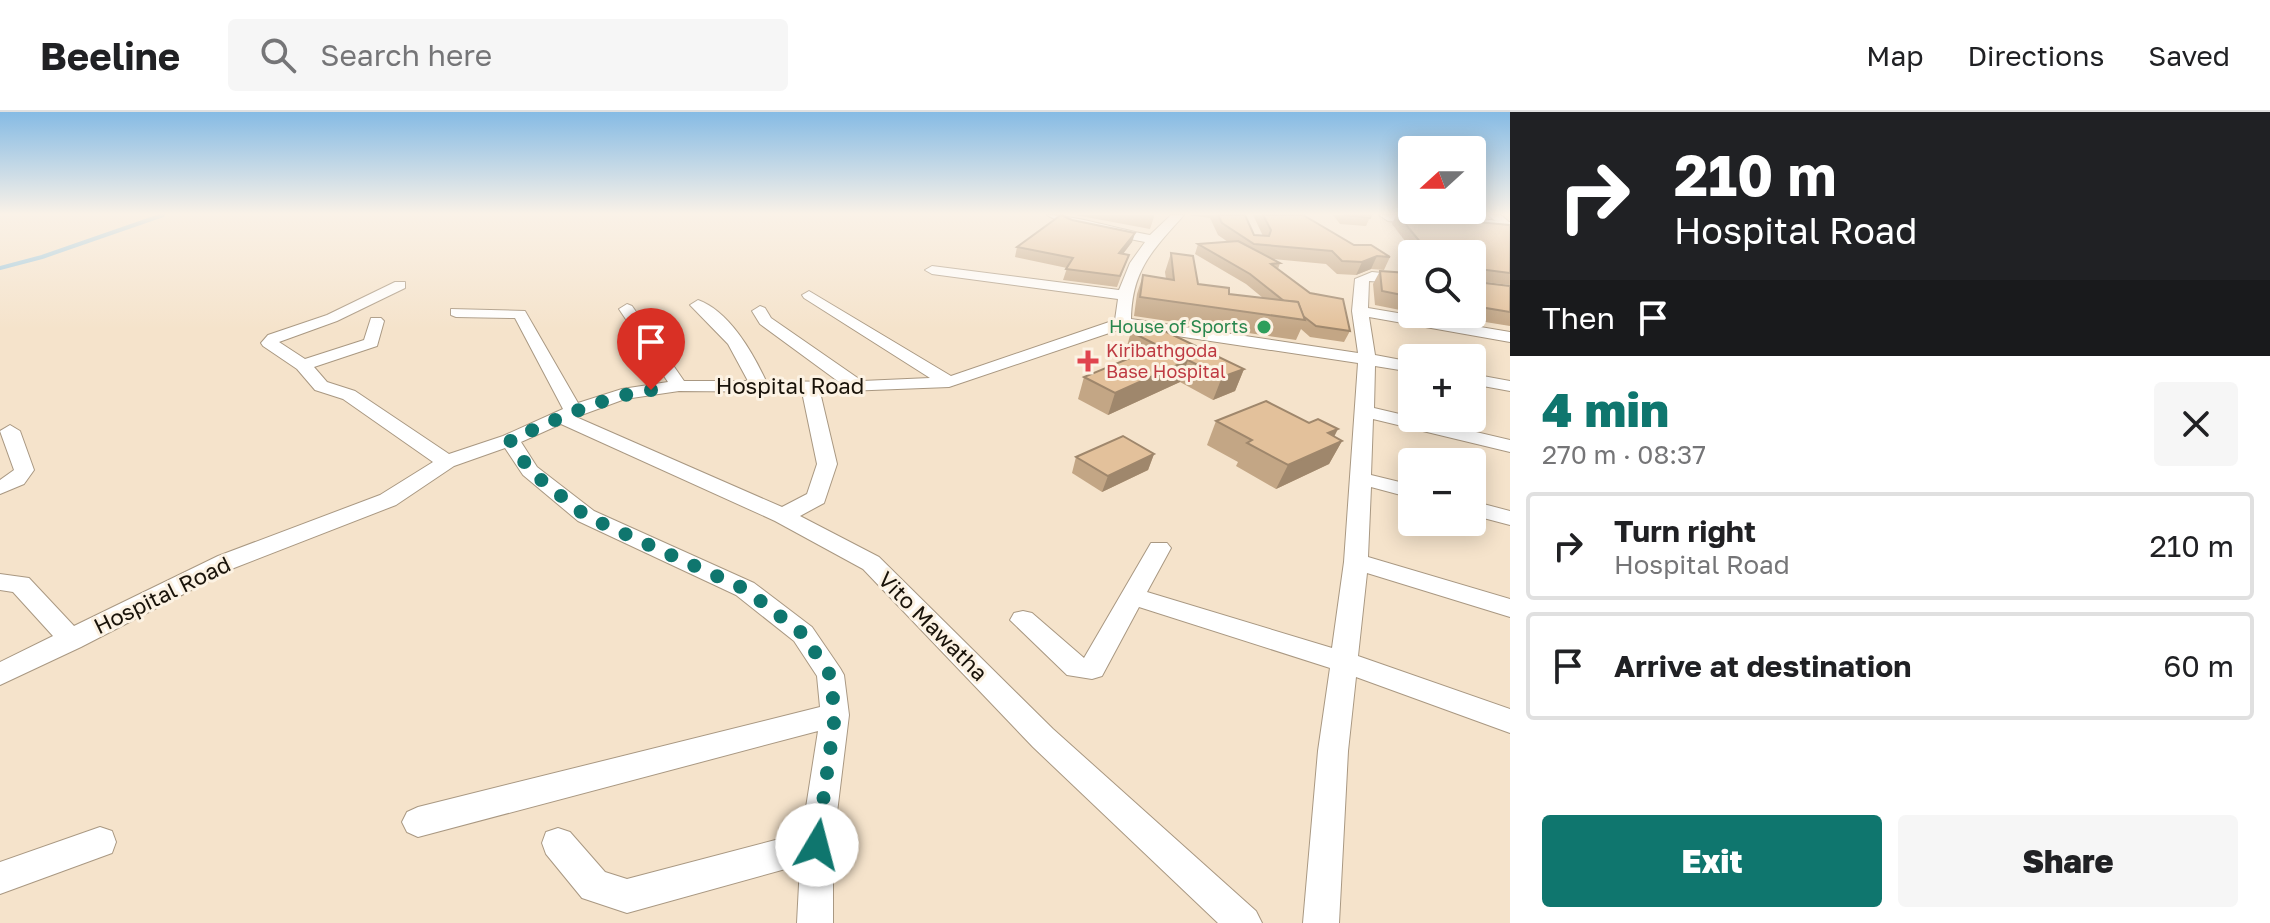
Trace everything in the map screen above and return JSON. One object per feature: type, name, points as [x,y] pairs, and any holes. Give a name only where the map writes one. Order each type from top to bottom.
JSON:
[{"type":"street","points":[[1143,253],[1122,295],[1123,323],[1398,365]]},
{"type":"street","points":[[932,270],[1122,295]]},
{"type":"street","points":[[1321,923],[1333,751],[1356,562],[1367,359],[1360,311],[1362,279],[1372,276],[1398,279]]},
{"type":"street","points":[[400,285],[332,318],[274,338],[269,343],[303,365],[321,386],[349,395],[447,462]]},
{"type":"street","points":[[809,295],[949,382]]},
{"type":"street","points":[[698,305],[723,325],[744,351],[759,385]]},
{"type":"street","points":[[627,309],[679,386]]},
{"type":"street","points":[[760,311],[765,321],[858,387]]},
{"type":"street","points":[[1360,311],[1510,337]]},
{"type":"street","points":[[456,312],[520,314],[567,414]]},
{"type":"street","points":[[303,365],[371,343],[376,321]]},
{"type":"street","name":"Hospital Road","points":[[0,674],[226,562],[388,500],[447,462],[622,394],[679,386],[858,387],[949,382],[1123,323]]},
{"type":"street","points":[[1486,382],[1510,386]]},
{"type":"street","points":[[783,516],[816,498],[827,464],[810,386]]},
{"type":"street","points":[[1364,411],[1510,446]]},
{"type":"street","name":"Vito Mawatha","points":[[567,414],[783,516],[871,563],[1043,738],[1244,923]]},
{"type":"street","points":[[0,488],[17,480],[24,470],[10,431]]},
{"type":"street","points":[[510,440],[530,471],[586,516],[745,589],[803,634],[830,675],[835,715],[817,845],[815,923]]},
{"type":"street","points":[[1360,478],[1398,488]]},
{"type":"street","points":[[1486,512],[1510,518]]},
{"type":"street","points":[[1023,620],[1077,668],[1092,669],[1159,548]]},
{"type":"street","points":[[1356,562],[1510,608]]},
{"type":"street","points":[[0,582],[20,584],[72,640]]},
{"type":"street","points":[[1131,596],[1344,662],[1510,721]]},
{"type":"street","points":[[418,822],[835,715]]},
{"type":"street","points":[[0,878],[100,842]]},
{"type":"street","points":[[558,843],[594,886],[627,896],[817,845]]},
{"type":"building","points":[[1047,253],[1129,255],[1120,276],[1066,269],[1073,258]]},
{"type":"building","points":[[1171,253],[1193,256],[1198,284],[1229,288],[1229,294],[1298,302],[1305,320],[1140,297],[1143,275],[1174,280]]},
{"type":"building","points":[[1213,253],[1261,253],[1280,263],[1271,264],[1310,293],[1343,299],[1350,331],[1316,326],[1303,316],[1298,302],[1284,301],[1250,274]]},
{"type":"building","points":[[1334,253],[1383,253],[1390,257],[1377,256],[1362,262],[1342,261]]},
{"type":"building","points":[[1486,253],[1510,253],[1510,273],[1486,270]]},
{"type":"building","points":[[1380,271],[1398,272],[1398,294],[1382,291]]},
{"type":"building","points":[[1486,283],[1510,286],[1510,312],[1486,308]]},
{"type":"building","points":[[1152,325],[1244,369],[1222,377],[1188,360],[1115,393],[1084,377],[1159,346],[1131,332]]},
{"type":"building","points":[[1266,401],[1309,423],[1318,419],[1338,429],[1328,433],[1342,441],[1288,465],[1247,443],[1252,440],[1216,421]]},
{"type":"building","points":[[1123,436],[1154,454],[1108,476],[1076,457]]},
{"type":"waterway","points":[[0,268],[54,253]]},
{"type":"place","name":"House of Sports","points":[[1264,327]]},
{"type":"place","name":"Kiribathgoda Base Hospital","points":[[1088,361]]},
{"type":"route","points":[[651,390],[622,394],[573,411],[510,440],[530,471],[586,516],[745,589],[803,634],[830,675],[835,715],[817,845]]}]
